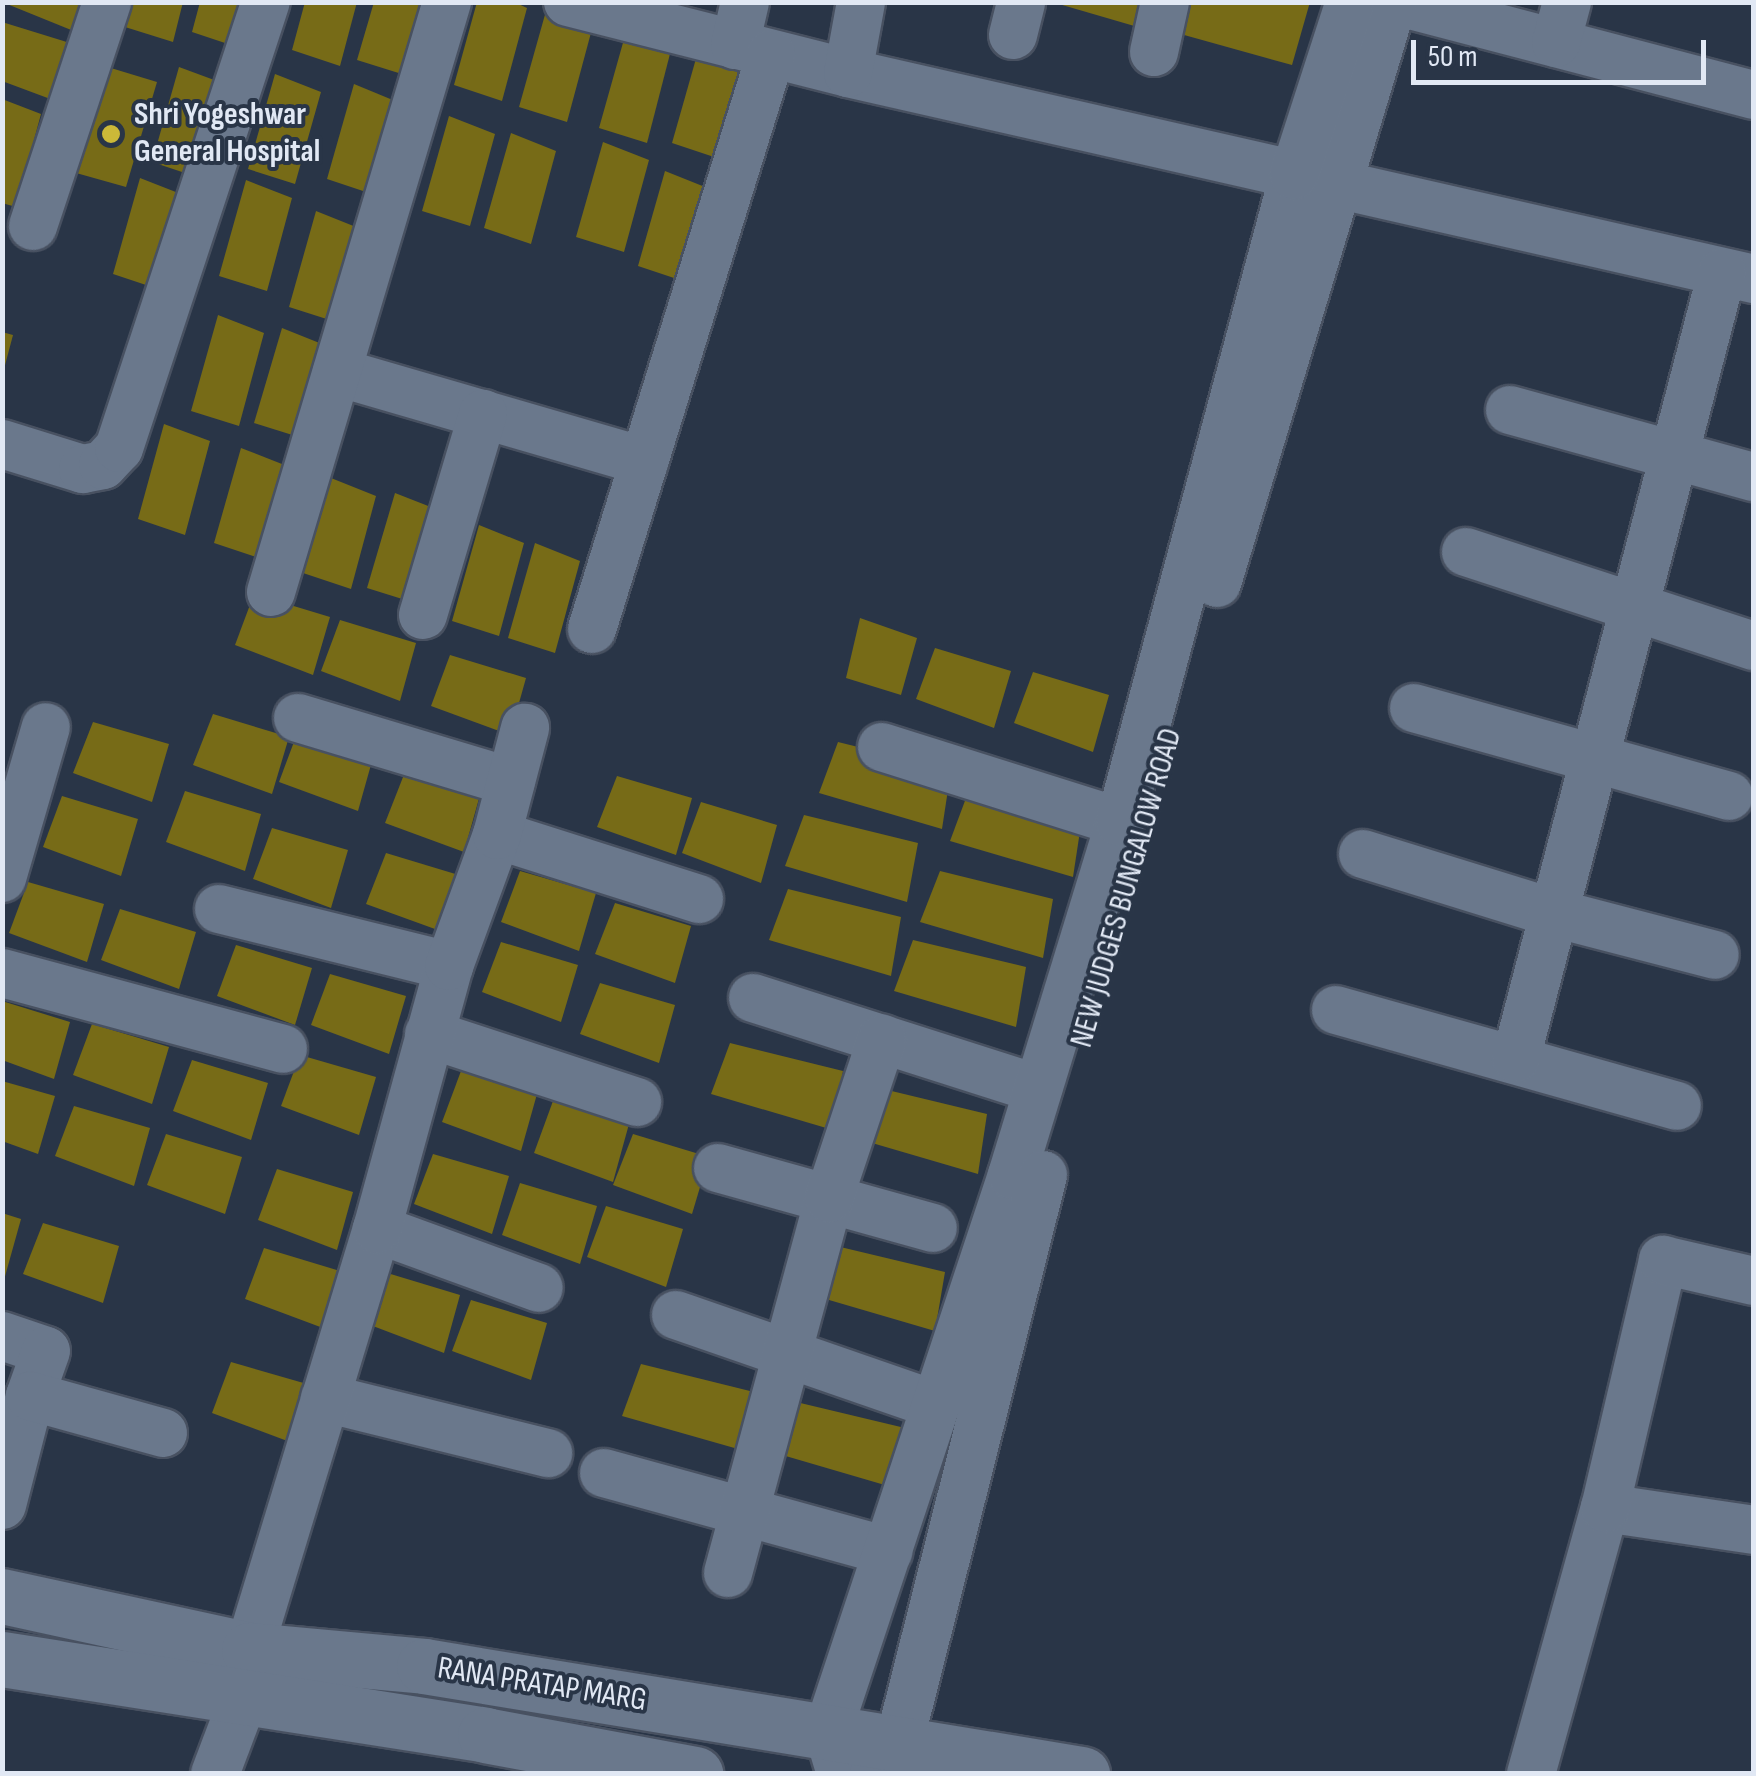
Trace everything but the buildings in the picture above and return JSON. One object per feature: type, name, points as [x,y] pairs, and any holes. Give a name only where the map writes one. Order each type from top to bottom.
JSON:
[{"type":"main road","name":"RANA PRATAP MARG","points":[[2,1596],[246,1675],[485,1735],[695,1774]]},
{"type":"main road","name":"RANA PRATAP MARG","points":[[2,1660],[246,1675],[424,1666],[835,1752],[1082,1774]]},
{"type":"street","points":[[33,226],[107,2]]},
{"type":"street","points":[[2,444],[83,469],[103,465],[119,448],[266,2]]},
{"type":"street","points":[[271,592],[447,2]]},
{"type":"street","points":[[568,2],[750,34],[848,73],[1738,276],[1674,455],[1516,1058]]},
{"type":"street","points":[[848,73],[861,2]]},
{"type":"street","points":[[1154,52],[1166,2]]},
{"type":"street","points":[[835,1752],[888,1551],[1038,1089],[1314,180],[1350,2]]},
{"type":"street","points":[[1396,2],[1561,23],[1754,95]]},
{"type":"street","name":"NEW JUDGES BUNGALOW ROAD","points":[[887,1758],[1314,180],[1396,2]]},
{"type":"street","points":[[592,628],[644,461],[750,34]]},
{"type":"street","points":[[337,372],[644,461]]},
{"type":"street","points":[[1510,410],[1754,476]]},
{"type":"street","points":[[424,615],[483,414]]},
{"type":"street","points":[[1466,552],[1754,646]]},
{"type":"street","points":[[1414,708],[1730,796]]},
{"type":"street","points":[[298,718],[511,782]]},
{"type":"street","points":[[2,878],[46,727]]},
{"type":"street","points":[[215,1774],[377,1229],[449,966],[497,836],[525,728]]},
{"type":"street","points":[[882,747],[1120,822]]},
{"type":"street","points":[[497,836],[699,899]]},
{"type":"street","points":[[1363,854],[1554,913],[1715,956]]},
{"type":"street","points":[[219,909],[449,966]]},
{"type":"street","points":[[2,973],[283,1050]]},
{"type":"street","points":[[753,998],[1038,1089]]},
{"type":"street","points":[[1336,1010],[1677,1106]]},
{"type":"street","points":[[429,1034],[637,1102]]},
{"type":"street","points":[[728,1573],[829,1198],[882,1039]]},
{"type":"street","points":[[718,1168],[933,1228]]},
{"type":"street","points":[[377,1229],[539,1288]]},
{"type":"street","points":[[1531,1774],[1604,1508],[1663,1260],[1754,1281]]},
{"type":"street","points":[[676,1315],[936,1405]]},
{"type":"street","points":[[2,1336],[46,1351],[30,1396],[2,1505]]},
{"type":"street","points":[[30,1396],[163,1432]]},
{"type":"street","points":[[325,1398],[548,1453]]},
{"type":"street","points":[[604,1473],[888,1551]]},
{"type":"street","points":[[1604,1508],[1754,1530]]},
{"type":"place","name":"Shri Yogeshwar General Hospital","points":[[111,134]]}]
